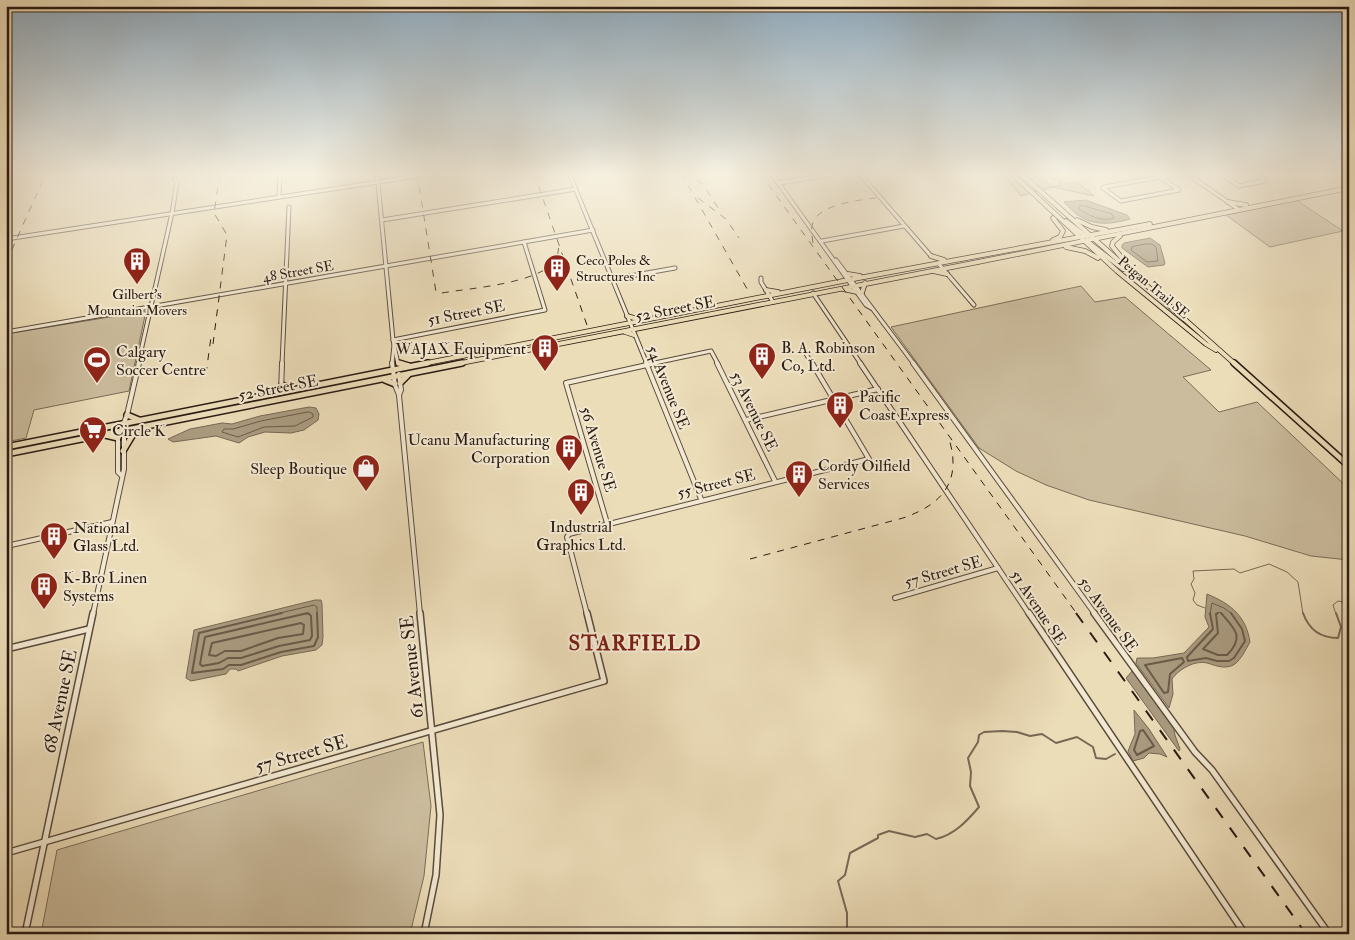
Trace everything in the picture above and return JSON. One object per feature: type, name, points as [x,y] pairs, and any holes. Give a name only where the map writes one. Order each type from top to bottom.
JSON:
[{"type":"main road","points":[[1021,248],[1058,238],[1062,235],[1063,231],[1053,217]]},
{"type":"main road","points":[[1058,217],[1155,293]]},
{"type":"main road","name":"Peigan Trail SE","points":[[1066,217],[1117,272],[1206,344],[1221,353]]},
{"type":"main road","points":[[1076,217],[1088,226],[1117,231]]},
{"type":"main road","name":"52 Street SE","points":[[142,423],[410,374],[838,288],[1058,247],[1110,232],[1190,217]]},
{"type":"main road","name":"52 Street SE","points":[[6,447],[125,427],[299,389],[850,280],[1021,248],[1121,234],[1196,217]]},
{"type":"main road","points":[[1121,234],[1113,242],[1114,251],[1147,286]]},
{"type":"main road","points":[[1050,248],[1087,239]]},
{"type":"main road","name":"Peigan Trail SE","points":[[1087,239],[1147,286],[1349,466]]},
{"type":"main road","points":[[1058,247],[1085,251],[1117,272]]},
{"type":"main road","points":[[932,256],[938,259],[955,260]]},
{"type":"main road","points":[[932,256],[935,264]]},
{"type":"main road","points":[[925,271],[947,274]]},
{"type":"main road","points":[[848,274],[868,277]]},
{"type":"main road","points":[[838,288],[860,293],[865,283]]},
{"type":"main road","points":[[766,290],[786,293]]},
{"type":"main road","points":[[627,316],[635,320],[647,321]]},
{"type":"main road","points":[[620,332],[634,335]]},
{"type":"main road","points":[[398,363],[415,366]]},
{"type":"main road","points":[[377,380],[397,383],[410,374]]},
{"type":"main road","points":[[282,385],[299,389]]},
{"type":"main road","points":[[123,451],[142,423],[126,415]]},
{"type":"main road","name":"52 Street SE","points":[[6,454],[120,430],[125,427]]},
{"type":"main road","points":[[99,434],[118,438]]},
{"type":"street","points":[[6,238],[146,217]]},
{"type":"street","name":"68 Avenue SE","points":[[25,934],[121,475],[124,469],[123,451],[126,415],[171,217]]},
{"type":"street","points":[[281,393],[289,217]]},
{"type":"street","name":"61 Avenue SE","points":[[382,217],[393,340],[398,363],[396,370]]},
{"type":"street","points":[[382,220],[402,217]]},
{"type":"street","name":"54 Avenue SE","points":[[588,217],[646,365],[702,499]]},
{"type":"street","name":"50 Avenue SE","points":[[804,217],[1195,752],[1212,770],[1329,934]]},
{"type":"street","points":[[896,217],[932,256]]},
{"type":"street","points":[[822,241],[904,226]]},
{"type":"street","name":"48 Street SE","points":[[6,332],[593,230]]},
{"type":"street","name":"51 Street SE","points":[[393,340],[545,310],[524,242]]},
{"type":"street","name":"50 Avenue SE","points":[[836,260],[848,274],[850,280]]},
{"type":"street","points":[[935,264],[942,268],[974,305]]},
{"type":"street","points":[[614,280],[675,268]]},
{"type":"street","points":[[761,278],[761,282],[773,302]]},
{"type":"street","name":"51 Avenue SE","points":[[813,294],[1245,934]]},
{"type":"street","name":"61 Avenue SE","points":[[394,346],[392,353],[397,376],[396,391],[399,395],[432,731],[440,838],[436,887],[424,934]]},
{"type":"street","points":[[802,347],[834,399]]},
{"type":"street","name":"53 Avenue SE","points":[[646,365],[711,351],[775,482]]},
{"type":"street","points":[[566,382],[646,365]]},
{"type":"street","name":"56 Avenue SE","points":[[566,382],[608,523]]},
{"type":"street","points":[[746,420],[878,389]]},
{"type":"street","name":"55 Street SE","points":[[604,681],[567,537],[569,534],[702,499],[869,459],[834,399]]},
{"type":"street","name":"68 Avenue SE","points":[[120,430],[117,460],[118,472],[121,475]]},
{"type":"street","points":[[6,559],[11,545],[112,522]]},
{"type":"street","name":"57 Street SE","points":[[895,598],[998,568]]},
{"type":"street","points":[[6,650],[89,629]]},
{"type":"street","name":"57 Street SE","points":[[6,853],[604,681]]},
{"type":"shaded area","points":[[1229,217],[1322,217],[1343,231],[1270,247]]},
{"type":"shaded area","points":[[1081,286],[1095,302],[1125,297],[1211,370],[1183,377],[1219,412],[1257,402],[1349,489],[1349,560],[1311,556],[1245,536],[1089,500],[1046,485],[1016,471],[979,448],[891,327]]},
{"type":"shaded area","points":[[146,311],[129,391],[34,410],[26,438],[6,442],[6,334]]},
{"type":"shaded area","points":[[423,742],[431,806],[424,876],[410,934],[41,934],[57,850]]},
{"type":"water","points":[[1082,217],[1128,217],[1130,219],[1111,223],[1086,220]]},
{"type":"water","points":[[1150,238],[1160,245],[1164,265],[1148,267],[1122,248],[1124,243]]},
{"type":"water","points":[[309,407],[316,408],[319,414],[318,420],[304,430],[291,433],[265,432],[248,437],[239,443],[216,436],[173,442],[168,439],[190,429],[222,423],[232,424],[260,416]]},
{"type":"water","points":[[1207,594],[1223,602],[1236,612],[1245,625],[1250,642],[1234,665],[1222,667],[1202,662],[1188,666],[1179,672],[1172,679],[1173,694],[1169,708],[1136,663],[1137,658],[1153,658],[1184,653],[1209,627],[1205,617]]},
{"type":"water","points":[[321,600],[322,604],[323,637],[322,645],[316,650],[282,656],[238,671],[230,669],[226,674],[191,681],[186,678],[194,630]]},
{"type":"water","points":[[1134,669],[1172,721],[1179,751],[1126,678]]},
{"type":"water","points":[[1134,710],[1167,757],[1149,753],[1144,758],[1133,761],[1128,751],[1135,734]]},
{"type":"waterway","points":[[1205,608],[1197,605],[1193,600],[1195,593],[1191,584],[1194,579],[1193,571],[1234,569],[1240,573],[1269,564],[1287,572],[1298,582],[1303,614]]},
{"type":"waterway","points":[[1336,614],[1333,605],[1338,601],[1349,603]]},
{"type":"waterway","points":[[1303,613],[1308,624],[1316,632],[1321,635],[1338,638],[1341,627],[1336,613]]},
{"type":"waterway","points":[[847,934],[847,913],[838,881],[845,875],[850,853],[878,838],[878,835],[889,831],[915,837],[927,834],[936,839],[949,834],[965,822],[979,807],[970,786],[971,772],[968,758],[978,742],[979,735],[984,732],[1002,731],[1017,732],[1030,736],[1042,734],[1056,743],[1077,737],[1093,747],[1096,758],[1106,759],[1115,754]]},
{"type":"railway","points":[[6,263],[27,217]]},
{"type":"railway","points":[[213,344],[227,235],[216,217]]},
{"type":"railway","points":[[424,217],[436,292]]},
{"type":"railway","points":[[549,217],[588,328]]},
{"type":"railway","points":[[706,217],[750,294]]},
{"type":"railway","points":[[723,217],[739,238]]},
{"type":"railway","points":[[792,217],[1077,614]]},
{"type":"railway","points":[[813,243],[812,226],[817,217]]},
{"type":"railway","points":[[442,293],[502,284],[534,275],[546,269],[555,261],[559,246]]},
{"type":"railway","points":[[206,374],[211,337]]},
{"type":"railway","points":[[750,559],[903,518],[928,506],[945,490],[950,481],[953,469],[950,442]]},
{"type":"railway","points":[[1076,613],[1306,934]]},
{"type":"place","name":"Gilbert's Mountain Movers","points":[[137,285]]},
{"type":"place","name":"Ceco Poles & Structures Inc","points":[[557,292]]},
{"type":"place","name":"WAJAX Equipment","points":[[545,372]]},
{"type":"place","name":"B. A. Robinson Co, Ltd.","points":[[762,380]]},
{"type":"place","name":"Calgary Soccer Centre","points":[[97,384]]},
{"type":"place","name":"Pacific Coast Express","points":[[840,429]]},
{"type":"place","name":"Circle K","points":[[93,454]]},
{"type":"place","name":"Ucanu Manufacturing Corporation","points":[[569,472]]},
{"type":"place","name":"Sleep Boutique","points":[[366,492]]},
{"type":"place","name":"Cordy Oilfield Services","points":[[799,498]]},
{"type":"place","name":"Industrial Graphics Ltd.","points":[[581,516]]},
{"type":"place","name":"National Glass Ltd.","points":[[54,560]]},
{"type":"place","name":"K-Bro Linen Systems","points":[[44,610]]},
{"type":"district","name":"STARFIELD","points":[[635,643]]}]
